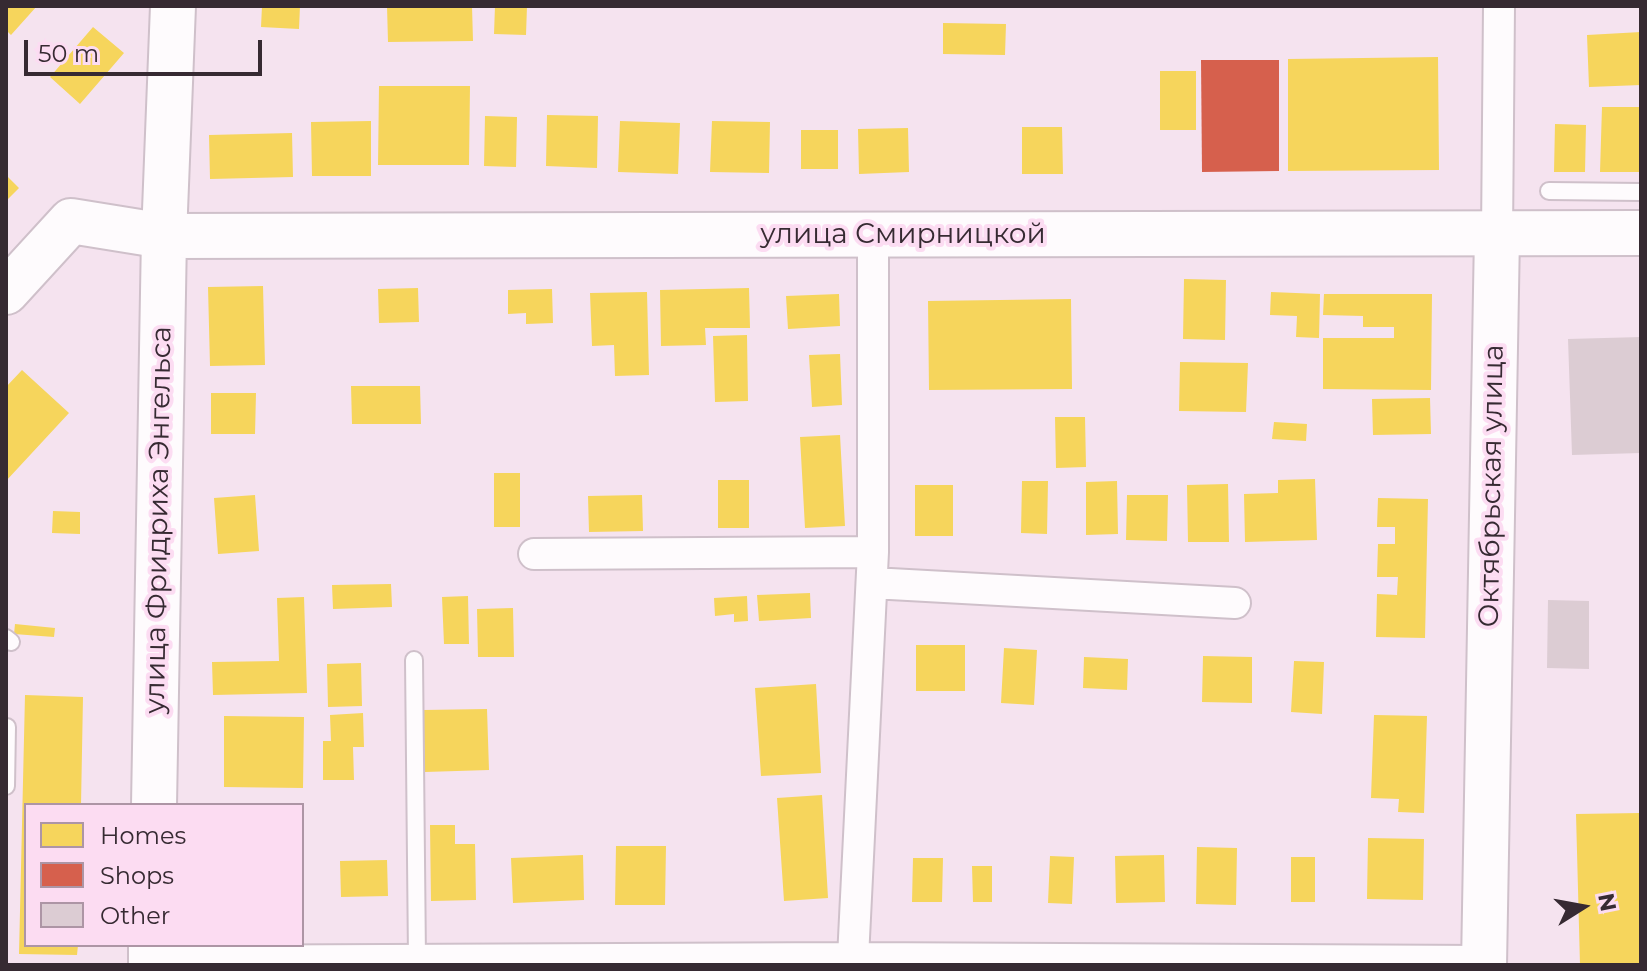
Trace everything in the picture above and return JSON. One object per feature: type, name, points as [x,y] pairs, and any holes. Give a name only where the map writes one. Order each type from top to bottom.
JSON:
[{"type":"main road","name":"улица Фридриха Энгельса","points":[[154,803],[164,236],[173,6]]},
{"type":"main road","name":"улица Смирницкой","points":[[6,292],[71,221],[164,236],[1641,233]]},
{"type":"main road","name":"Октябрьская улица","points":[[1484,963],[1497,235]]},
{"type":"street","name":"Октябрьская улица","points":[[1497,235],[1499,6]]},
{"type":"street","points":[[853,958],[873,552],[873,235]]},
{"type":"street","points":[[534,554],[873,552]]},
{"type":"street","points":[[872,583],[1235,603]]},
{"type":"street","points":[[151,957],[1484,963]]},
{"type":"lane","points":[[1549,191],[1641,192]]},
{"type":"lane","points":[[414,660],[417,959]]},
{"type":"lane","points":[[6,786],[7,727]]},
{"type":"building: Homes","points":[[6,6],[37,6],[11,35],[6,30]]},
{"type":"building: Homes","points":[[262,6],[300,6],[299,29],[261,27]]},
{"type":"building: Homes","points":[[387,6],[472,6],[473,41],[388,42]]},
{"type":"building: Homes","points":[[495,6],[527,6],[526,35],[494,34]]},
{"type":"building: Homes","points":[[943,23],[1006,24],[1005,55],[943,54]]},
{"type":"building: Homes","points":[[93,27],[124,53],[80,104],[50,77]]},
{"type":"building: Homes","points":[[1641,32],[1641,85],[1589,87],[1587,35]]},
{"type":"building: Homes","points":[[1438,57],[1439,170],[1288,171],[1288,59]]},
{"type":"building: Homes","points":[[1160,71],[1196,71],[1196,130],[1160,130]]},
{"type":"building: Homes","points":[[379,86],[470,86],[469,165],[378,165]]},
{"type":"building: Homes","points":[[1602,107],[1641,107],[1641,172],[1600,172]]},
{"type":"building: Homes","points":[[547,115],[598,116],[597,168],[546,166]]},
{"type":"building: Homes","points":[[485,116],[517,117],[516,167],[484,166]]},
{"type":"building: Homes","points":[[371,121],[371,176],[312,176],[311,122]]},
{"type":"building: Homes","points":[[620,121],[680,123],[678,174],[618,172]]},
{"type":"building: Homes","points":[[712,121],[770,122],[769,173],[710,172]]},
{"type":"building: Homes","points":[[1555,124],[1586,125],[1585,172],[1554,172]]},
{"type":"building: Homes","points":[[1022,127],[1062,127],[1063,174],[1022,174]]},
{"type":"building: Homes","points":[[908,128],[909,172],[859,174],[858,129]]},
{"type":"building: Homes","points":[[801,130],[838,130],[838,169],[801,169]]},
{"type":"building: Homes","points":[[292,133],[293,177],[210,179],[209,135]]},
{"type":"building: Homes","points":[[6,175],[19,188],[6,201]]},
{"type":"building: Homes","points":[[1184,279],[1226,280],[1225,340],[1183,339]]},
{"type":"building: Homes","points":[[263,286],[265,365],[210,366],[208,287]]},
{"type":"building: Homes","points":[[418,288],[419,322],[379,323],[378,289]]},
{"type":"building: Homes","points":[[749,288],[750,328],[705,328],[706,345],[661,346],[660,290]]},
{"type":"building: Homes","points":[[552,289],[553,323],[526,324],[526,313],[508,314],[508,290]]},
{"type":"building: Homes","points":[[647,292],[649,375],[615,376],[614,345],[592,346],[590,293]]},
{"type":"building: Homes","points":[[1271,292],[1320,294],[1319,338],[1296,337],[1297,316],[1270,315]]},
{"type":"building: Homes","points":[[839,294],[840,326],[788,329],[786,296]]},
{"type":"building: Homes","points":[[1324,294],[1432,294],[1431,390],[1323,389],[1323,338],[1394,338],[1394,327],[1363,327],[1363,316],[1323,315]]},
{"type":"building: Homes","points":[[1071,299],[1072,389],[929,390],[928,301]]},
{"type":"building: Homes","points":[[747,335],[748,401],[715,402],[713,336]]},
{"type":"building: Homes","points":[[840,354],[842,405],[812,407],[809,355]]},
{"type":"building: Homes","points":[[1180,362],[1248,363],[1246,412],[1179,411]]},
{"type":"building: Homes","points":[[22,370],[69,413],[6,481],[6,387]]},
{"type":"building: Homes","points":[[351,386],[420,386],[421,424],[352,424]]},
{"type":"building: Homes","points":[[211,393],[256,393],[255,434],[211,434]]},
{"type":"building: Homes","points":[[1430,398],[1431,434],[1373,435],[1372,399]]},
{"type":"building: Homes","points":[[1055,417],[1085,417],[1086,467],[1056,468]]},
{"type":"building: Homes","points":[[1274,422],[1307,424],[1306,441],[1272,439]]},
{"type":"building: Homes","points":[[840,435],[845,526],[805,528],[800,437]]},
{"type":"building: Homes","points":[[494,473],[520,473],[520,527],[494,527]]},
{"type":"building: Homes","points":[[1315,479],[1317,540],[1245,542],[1244,494],[1278,493],[1278,480]]},
{"type":"building: Homes","points":[[718,480],[749,480],[749,528],[718,528]]},
{"type":"building: Homes","points":[[1022,481],[1048,481],[1047,534],[1021,533]]},
{"type":"building: Homes","points":[[1117,481],[1118,534],[1086,535],[1086,482]]},
{"type":"building: Homes","points":[[1228,484],[1229,542],[1188,542],[1187,485]]},
{"type":"building: Homes","points":[[915,485],[953,485],[953,536],[915,536]]},
{"type":"building: Homes","points":[[255,495],[259,551],[218,554],[214,498]]},
{"type":"building: Homes","points":[[642,495],[643,531],[589,532],[588,496]]},
{"type":"building: Homes","points":[[1127,495],[1168,495],[1167,541],[1126,540]]},
{"type":"building: Homes","points":[[1378,498],[1428,499],[1425,638],[1376,637],[1377,594],[1397,595],[1398,577],[1377,577],[1378,544],[1395,544],[1395,527],[1377,527]]},
{"type":"building: Homes","points":[[53,511],[80,512],[80,534],[52,533]]},
{"type":"building: Homes","points":[[391,584],[392,607],[333,609],[332,585]]},
{"type":"building: Homes","points":[[810,593],[811,618],[759,621],[757,595]]},
{"type":"building: Homes","points":[[468,596],[469,644],[444,644],[442,597]]},
{"type":"building: Homes","points":[[747,596],[748,621],[734,622],[734,614],[715,616],[714,598]]},
{"type":"building: Homes","points":[[304,597],[307,693],[213,695],[212,662],[279,661],[277,598]]},
{"type":"building: Homes","points":[[513,608],[514,657],[478,657],[477,609]]},
{"type":"building: Homes","points":[[15,624],[55,628],[54,637],[14,634]]},
{"type":"building: Homes","points":[[916,645],[965,645],[965,691],[916,691]]},
{"type":"building: Homes","points":[[1004,648],[1037,650],[1034,705],[1001,703]]},
{"type":"building: Homes","points":[[1203,656],[1252,657],[1252,703],[1202,702]]},
{"type":"building: Homes","points":[[1084,657],[1128,659],[1127,690],[1083,688]]},
{"type":"building: Homes","points":[[1294,661],[1324,662],[1322,714],[1291,712]]},
{"type":"building: Homes","points":[[361,663],[362,706],[328,707],[327,664]]},
{"type":"building: Homes","points":[[816,684],[821,773],[761,776],[755,688]]},
{"type":"building: Homes","points":[[25,695],[83,697],[81,803],[24,803],[24,947],[78,947],[77,955],[19,954]]},
{"type":"building: Homes","points":[[487,709],[489,770],[425,772],[423,710]]},
{"type":"building: Homes","points":[[363,713],[364,747],[353,747],[354,780],[323,780],[323,741],[331,741],[330,715]]},
{"type":"building: Homes","points":[[1374,715],[1427,716],[1424,813],[1398,812],[1399,799],[1371,798]]},
{"type":"building: Homes","points":[[224,716],[304,717],[303,788],[224,787]]},
{"type":"building: Homes","points":[[822,795],[828,898],[784,901],[777,798]]},
{"type":"building: Homes","points":[[1640,813],[1641,965],[1580,965],[1576,814]]},
{"type":"building: Homes","points":[[430,825],[455,825],[455,844],[475,844],[476,900],[431,901]]},
{"type":"building: Homes","points":[[1368,838],[1424,839],[1423,900],[1367,899]]},
{"type":"building: Homes","points":[[616,846],[666,846],[665,905],[615,905]]},
{"type":"building: Homes","points":[[1197,847],[1237,848],[1236,905],[1196,904]]},
{"type":"building: Homes","points":[[583,855],[584,900],[513,903],[511,858]]},
{"type":"building: Homes","points":[[1164,855],[1165,902],[1116,903],[1115,856]]},
{"type":"building: Homes","points":[[1050,856],[1074,857],[1072,904],[1048,903]]},
{"type":"building: Homes","points":[[1291,857],[1315,857],[1315,902],[1291,902]]},
{"type":"building: Homes","points":[[913,858],[943,858],[942,902],[912,902]]},
{"type":"building: Homes","points":[[387,860],[388,896],[341,897],[340,861]]},
{"type":"building: Homes","points":[[972,866],[992,866],[992,902],[973,902]]},
{"type":"building: Shops","points":[[1201,60],[1279,60],[1279,171],[1202,172]]},
{"type":"building: Other","points":[[1641,337],[1641,453],[1572,455],[1568,339]]},
{"type":"building: Other","points":[[1548,600],[1589,601],[1589,669],[1547,668]]}]
